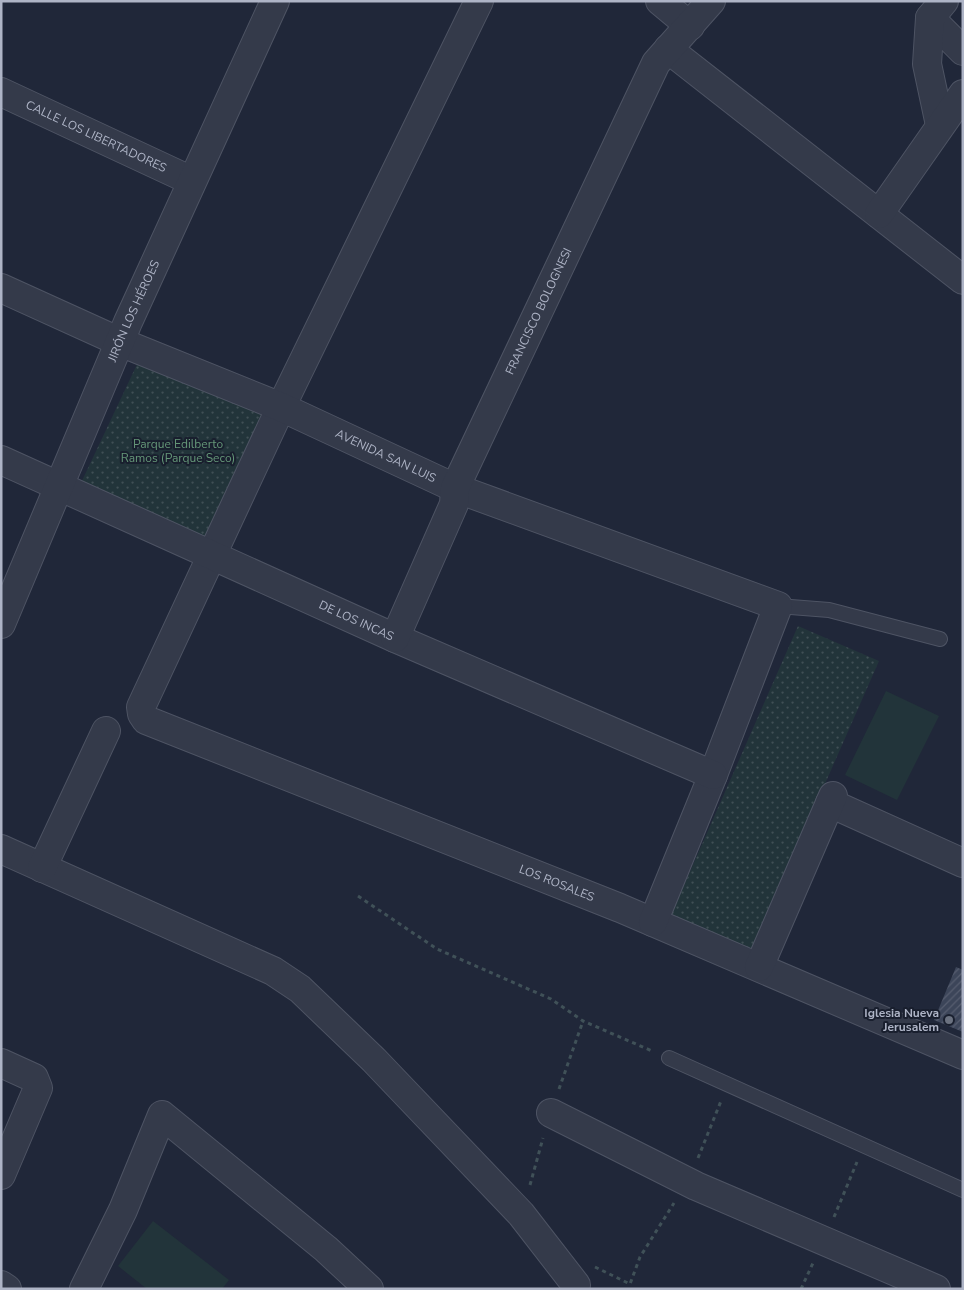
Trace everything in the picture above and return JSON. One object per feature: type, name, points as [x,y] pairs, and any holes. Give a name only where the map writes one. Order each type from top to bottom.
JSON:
[{"type":"street","name":"JIRÓN LOS HÉROES","points":[[1,624],[120,342],[275,1]]},
{"type":"street","points":[[211,554],[480,1]]},
{"type":"street","points":[[660,1],[690,26]]},
{"type":"street","name":"FRANCISCO BOLOGNESI","points":[[395,638],[454,504],[455,488],[656,63],[711,1]]},
{"type":"street","points":[[937,10],[963,51]]},
{"type":"street","points":[[937,10],[927,64],[940,125]]},
{"type":"street","points":[[668,49],[963,280]]},
{"type":"street","name":"CALLE LOS LIBERTADORES","points":[[1,92],[192,181]]},
{"type":"street","points":[[879,214],[963,94]]},
{"type":"street","name":"AVENIDA SAN LUIS","points":[[1,288],[120,342],[281,407],[455,488],[778,606]]},
{"type":"street","name":"DE LOS INCAS","points":[[1,460],[395,638],[713,775]]},
{"type":"street","name":"LOS ROSALES","points":[[211,554],[141,707],[142,714],[146,720],[653,922],[963,1055]]},
{"type":"street","points":[[653,922],[713,775],[778,606]]},
{"type":"street","points":[[42,868],[106,731]]},
{"type":"street","points":[[759,967],[831,800],[963,863]]},
{"type":"street","points":[[1,850],[273,971],[300,989],[374,1060],[521,1214],[571,1282]]},
{"type":"street","points":[[1,1063],[34,1078],[37,1083],[38,1094],[1,1175]]},
{"type":"street","points":[[551,1113],[689,1181],[936,1289]]},
{"type":"street","points":[[84,1289],[123,1210],[162,1115],[326,1249],[369,1289]]},
{"type":"street","points":[[1,1285],[7,1289]]},
{"type":"lane","points":[[778,606],[829,610],[940,640]]},
{"type":"lane","points":[[669,1058],[963,1190]]},
{"type":"path","points":[[358,896],[437,949],[551,999],[583,1021],[669,1058]]},
{"type":"path","points":[[571,1282],[591,1265],[630,1284],[640,1257],[689,1181],[727,1084]]},
{"type":"green space","name":"Parque Edilberto Ramos (Parque Seco)","points":[[140,358],[273,413],[219,546],[80,485]]},
{"type":"green space","points":[[798,626],[879,661],[751,952],[670,917]]},
{"type":"green space","points":[[886,691],[939,716],[897,800],[845,775]]},
{"type":"green space","points":[[153,1221],[229,1280],[222,1289],[147,1289],[118,1266]]},
{"type":"building","points":[[956,967],[963,970],[963,1032],[934,1020]]},
{"type":"place","name":"Iglesia Nueva Jerusalem","points":[[949,1020]]}]
